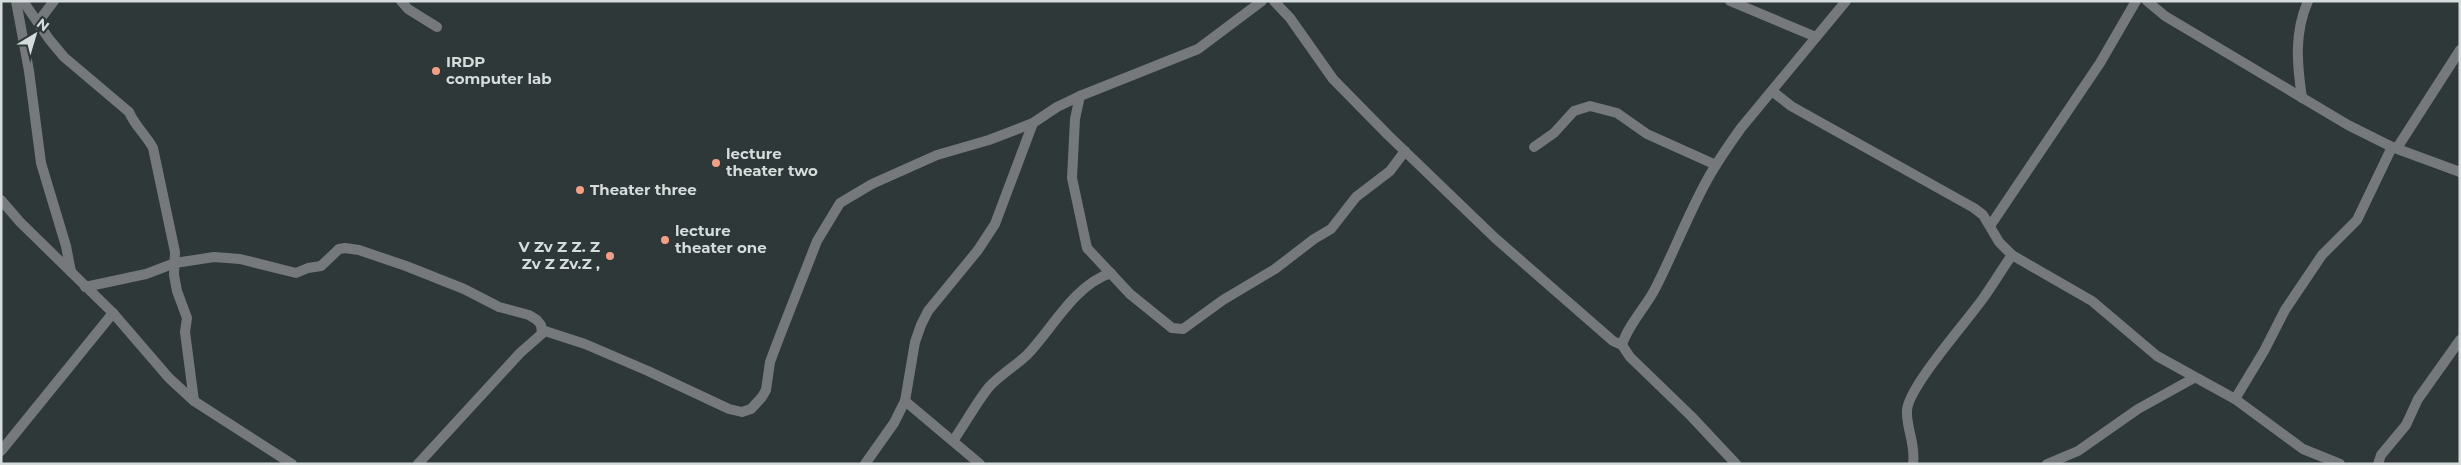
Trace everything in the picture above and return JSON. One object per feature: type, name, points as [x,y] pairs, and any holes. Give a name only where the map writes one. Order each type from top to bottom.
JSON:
[{"type":"street","points":[[16,1],[29,71],[41,163],[66,246],[71,272]]},
{"type":"street","points":[[23,1],[64,57],[129,112],[135,124],[153,148],[172,233],[177,290],[187,318],[186,332],[194,401]]},
{"type":"street","points":[[38,22],[54,1]]},
{"type":"street","points":[[401,1],[408,9],[437,28]]},
{"type":"street","points":[[418,464],[520,353],[542,332],[549,331],[585,344],[728,409],[742,412],[751,409],[766,390],[770,362],[779,338],[817,242],[840,203],[872,184],[937,155],[989,140],[1033,124],[1058,107],[1080,96],[1198,49],[1262,1]]},
{"type":"street","points":[[1274,1],[1290,18],[1333,79],[1495,238],[1613,341],[1622,345],[1630,357],[1691,416],[1736,464]]},
{"type":"street","points":[[1730,1],[1816,37]]},
{"type":"street","points":[[1622,345],[1661,278],[1716,165],[1741,128],[1846,1]]},
{"type":"street","points":[[2302,98],[2297,40],[2308,1]]},
{"type":"street","points":[[1990,226],[2052,130],[2100,63],[2135,3],[2140,2],[2148,3],[2302,98],[2395,147],[2460,172]]},
{"type":"street","points":[[2235,399],[2264,351],[2285,310],[2322,255],[2348,231],[2365,209],[2395,147],[2460,50]]},
{"type":"street","points":[[1772,91],[1792,106],[1974,208],[1984,215],[1999,242],[2012,255],[2092,301],[2157,356],[2235,399],[2303,449],[2340,464]]},
{"type":"street","points":[[1080,96],[1075,119],[1072,178],[1087,248],[1130,294],[1172,328],[1183,329],[1223,300],[1275,269],[1314,239],[1331,229],[1356,197],[1390,171],[1405,151]]},
{"type":"street","points":[[1534,147],[1554,133],[1574,111],[1590,106],[1617,114],[1647,134],[1716,165]]},
{"type":"street","points":[[865,464],[894,423],[905,401],[915,342],[921,325],[933,306],[978,250],[995,224],[1033,124]]},
{"type":"street","points":[[1,200],[20,222],[113,313],[169,378],[194,401],[292,464]]},
{"type":"street","points":[[86,287],[146,274],[175,263],[198,258],[228,257],[296,273],[326,264],[339,249],[359,250],[455,286],[499,307],[529,315],[541,325],[542,332]]},
{"type":"street","points":[[1913,464],[1914,456],[1907,410],[1910,400],[1935,361],[1984,297],[2012,255]]},
{"type":"street","points":[[953,441],[989,388],[1027,355],[1062,312],[1089,285],[1100,276],[1111,273]]},
{"type":"street","points":[[1,451],[113,313]]},
{"type":"street","points":[[2378,464],[2380,455],[2406,425],[2418,399],[2460,340]]},
{"type":"street","points":[[2047,464],[2078,451],[2138,410],[2194,378]]},
{"type":"street","points":[[905,401],[980,464]]},
{"type":"place","name":"IRDP computer lab","points":[[436,71]]},
{"type":"place","name":"lecture theater two","points":[[716,163]]},
{"type":"place","name":"Theater three","points":[[580,190]]},
{"type":"place","name":"lecture theater one","points":[[665,240]]},
{"type":"place","name":"V Zv Z Z. Z Zv Z Zv.Z ,","points":[[610,256]]}]
